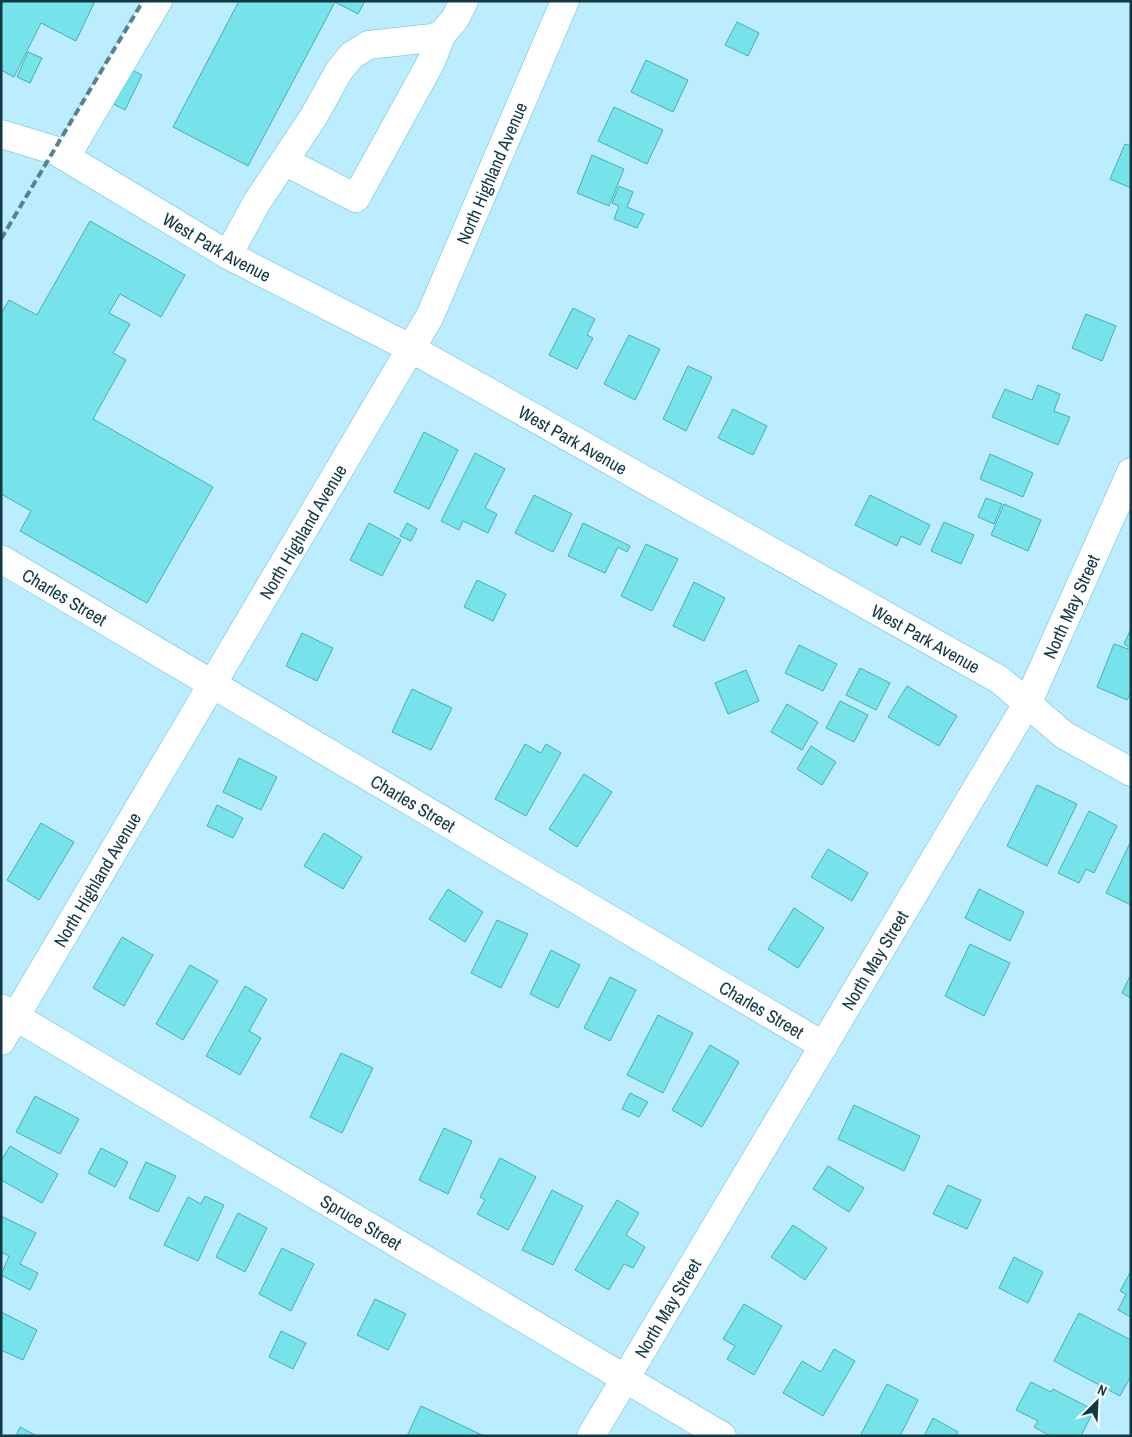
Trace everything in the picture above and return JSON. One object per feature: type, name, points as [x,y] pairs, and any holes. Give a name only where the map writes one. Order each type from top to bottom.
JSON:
[{"type":"street","points":[[66,157],[158,1]]},
{"type":"street","points":[[284,161],[356,198],[431,62],[442,34],[456,19],[464,1]]},
{"type":"street","name":"North Highland Avenue","points":[[1,1042],[8,1013],[213,683],[412,349],[435,307],[566,1]]},
{"type":"street","points":[[228,255],[257,202],[314,116],[339,71],[351,56],[368,45],[432,38],[442,34]]},
{"type":"street","name":"West Park Avenue","points":[[2,136],[54,150],[228,255],[412,349],[1000,680],[1028,702],[1064,735],[1131,772]]},
{"type":"street","name":"North May Street","points":[[591,1436],[1028,702],[1131,472]]},
{"type":"street","name":"Charles Street","points":[[1,559],[824,1046]]},
{"type":"street","name":"Spruce Street","points":[[8,1013],[722,1436]]},
{"type":"building","points":[[1,1],[95,1],[76,41],[41,23],[14,77],[1,70]]},
{"type":"building","points":[[239,1],[365,1],[358,14],[335,2],[248,166],[173,127]]},
{"type":"building","points":[[737,22],[759,33],[748,56],[725,45]]},
{"type":"building","points":[[28,52],[42,58],[30,83],[17,77]]},
{"type":"building","points":[[646,60],[688,80],[673,112],[631,92]]},
{"type":"building","points":[[122,65],[142,75],[125,110],[106,100]]},
{"type":"building","points":[[614,107],[663,130],[647,164],[598,141]]},
{"type":"building","points":[[1125,144],[1131,146],[1131,188],[1110,179]]},
{"type":"building","points":[[592,155],[624,169],[609,206],[577,193]]},
{"type":"building","points":[[619,186],[633,192],[627,207],[644,214],[637,228],[614,219],[619,206],[612,203]]},
{"type":"building","points":[[90,221],[185,275],[161,317],[120,294],[109,313],[130,324],[113,353],[126,360],[93,419],[213,487],[147,603],[20,531],[31,511],[1,494],[1,314],[9,300],[37,315]]},
{"type":"building","points":[[573,308],[595,319],[587,335],[593,338],[577,369],[549,355]]},
{"type":"building","points":[[1086,314],[1116,326],[1102,361],[1072,348]]},
{"type":"building","points":[[629,335],[660,349],[635,400],[604,384]]},
{"type":"building","points":[[688,366],[712,377],[686,431],[663,419]]},
{"type":"building","points":[[1038,385],[1060,394],[1054,411],[1070,417],[1058,445],[992,417],[1005,389],[1032,400]]},
{"type":"building","points":[[733,409],[767,426],[753,455],[718,438]]},
{"type":"building","points":[[424,432],[458,450],[429,509],[394,492]]},
{"type":"building","points":[[475,453],[505,469],[485,508],[497,514],[488,533],[463,521],[459,530],[441,521]]},
{"type":"building","points":[[990,454],[1033,473],[1023,497],[980,479]]},
{"type":"building","points":[[534,495],[572,514],[553,552],[515,533]]},
{"type":"building","points":[[870,495],[930,525],[920,545],[901,536],[897,546],[855,525]]},
{"type":"building","points":[[986,498],[1002,504],[994,524],[978,517]]},
{"type":"building","points":[[1004,504],[1041,520],[1028,551],[991,535]]},
{"type":"building","points":[[944,522],[974,535],[961,564],[931,551]]},
{"type":"building","points":[[369,523],[401,540],[382,576],[350,560]]},
{"type":"building","points":[[407,523],[417,529],[411,541],[400,536]]},
{"type":"building","points":[[583,523],[630,546],[627,552],[618,547],[605,573],[568,556]]},
{"type":"building","points":[[646,544],[678,559],[652,611],[621,596]]},
{"type":"building","points":[[477,580],[506,594],[493,621],[464,607]]},
{"type":"building","points":[[694,582],[725,598],[704,641],[673,626]]},
{"type":"building","points":[[1131,629],[1131,648],[1124,644]]},
{"type":"building","points":[[302,633],[333,648],[317,681],[286,666]]},
{"type":"building","points":[[1114,644],[1131,650],[1131,692],[1127,700],[1097,687]]},
{"type":"building","points":[[799,645],[837,664],[823,691],[785,673]]},
{"type":"building","points":[[860,668],[890,683],[876,710],[846,695]]},
{"type":"building","points":[[746,670],[759,701],[728,714],[715,683]]},
{"type":"building","points":[[907,686],[957,716],[939,746],[888,717]]},
{"type":"building","points":[[412,689],[452,708],[431,750],[392,732]]},
{"type":"building","points":[[840,701],[868,715],[854,742],[826,728]]},
{"type":"building","points":[[787,704],[818,722],[802,750],[771,732]]},
{"type":"building","points":[[525,744],[541,753],[546,744],[561,753],[526,816],[495,799]]},
{"type":"building","points":[[811,746],[836,762],[822,785],[797,769]]},
{"type":"building","points":[[239,758],[277,777],[261,810],[223,792]]},
{"type":"building","points":[[584,774],[612,792],[577,847],[549,829]]},
{"type":"building","points":[[1037,785],[1077,804],[1047,866],[1007,846]]},
{"type":"building","points":[[217,805],[243,818],[233,838],[207,826]]},
{"type":"building","points":[[1089,811],[1117,826],[1094,873],[1086,869],[1079,883],[1058,873]]},
{"type":"building","points":[[41,823],[74,842],[39,900],[7,880]]},
{"type":"building","points":[[324,833],[362,857],[343,889],[304,866]]},
{"type":"building","points":[[1131,841],[1131,905],[1106,893]]},
{"type":"building","points":[[828,849],[868,873],[852,901],[811,877]]},
{"type":"building","points":[[448,889],[483,912],[465,942],[429,919]]},
{"type":"building","points":[[979,889],[1024,912],[1010,941],[965,918]]},
{"type":"building","points":[[794,908],[824,928],[798,968],[768,949]]},
{"type":"building","points":[[497,920],[528,934],[501,988],[471,973]]},
{"type":"building","points":[[122,937],[153,955],[124,1006],[93,988]]},
{"type":"building","points":[[970,944],[1010,963],[984,1016],[945,996]]},
{"type":"building","points":[[551,950],[580,965],[558,1008],[530,994]]},
{"type":"building","points":[[190,965],[218,981],[183,1040],[156,1024]]},
{"type":"building","points":[[1131,974],[1131,998],[1122,993]]},
{"type":"building","points":[[610,977],[636,990],[610,1041],[584,1028]]},
{"type":"building","points":[[245,986],[267,999],[249,1031],[261,1038],[240,1075],[206,1056]]},
{"type":"building","points":[[658,1015],[693,1033],[663,1093],[627,1075]]},
{"type":"building","points":[[710,1045],[739,1062],[702,1127],[672,1110]]},
{"type":"building","points":[[341,1053],[373,1068],[342,1133],[310,1117]]},
{"type":"building","points":[[630,1093],[648,1102],[639,1117],[622,1109]]},
{"type":"building","points":[[35,1096],[79,1119],[60,1154],[16,1132]]},
{"type":"building","points":[[854,1105],[920,1136],[904,1171],[838,1139]]},
{"type":"building","points":[[444,1128],[472,1141],[448,1194],[419,1180]]},
{"type":"building","points":[[10,1146],[58,1174],[42,1203],[1,1180],[1,1161]]},
{"type":"building","points":[[101,1148],[128,1162],[115,1187],[88,1173]]},
{"type":"building","points":[[500,1158],[536,1177],[508,1230],[477,1214],[485,1200],[480,1197]]},
{"type":"building","points":[[146,1162],[176,1176],[158,1212],[129,1198]]},
{"type":"building","points":[[828,1166],[864,1188],[849,1212],[813,1189]]},
{"type":"building","points":[[948,1185],[981,1200],[967,1229],[933,1214]]},
{"type":"building","points":[[552,1190],[583,1206],[553,1265],[522,1250]]},
{"type":"building","points":[[205,1196],[224,1205],[198,1261],[164,1245],[188,1197],[201,1204]]},
{"type":"building","points":[[617,1200],[639,1213],[626,1235],[645,1247],[633,1268],[624,1264],[609,1290],[575,1270]]},
{"type":"building","points":[[238,1213],[267,1228],[245,1272],[216,1257]]},
{"type":"building","points":[[1,1216],[36,1233],[20,1264],[38,1273],[30,1290],[1,1275],[9,1256],[1,1252]]},
{"type":"building","points":[[793,1225],[827,1248],[805,1280],[771,1257]]},
{"type":"building","points":[[282,1248],[314,1264],[291,1311],[259,1294]]},
{"type":"building","points":[[1014,1257],[1043,1272],[1028,1303],[999,1288]]},
{"type":"building","points":[[1131,1271],[1131,1317],[1118,1310],[1126,1294],[1120,1291]]},
{"type":"building","points":[[375,1299],[406,1314],[388,1350],[357,1335]]},
{"type":"building","points":[[744,1304],[782,1326],[754,1375],[727,1359],[735,1346],[723,1339]]},
{"type":"building","points":[[1,1312],[37,1330],[23,1360],[1,1350]]},
{"type":"building","points":[[1079,1313],[1131,1340],[1131,1376],[1120,1396],[1054,1361]]},
{"type":"building","points":[[281,1331],[306,1343],[293,1369],[269,1357]]},
{"type":"building","points":[[834,1349],[855,1361],[823,1416],[783,1393],[802,1361],[821,1372]]},
{"type":"building","points":[[1031,1382],[1051,1392],[1053,1389],[1094,1410],[1081,1436],[1050,1436],[1034,1427],[1038,1421],[1016,1410]]},
{"type":"building","points":[[887,1384],[918,1400],[900,1436],[860,1436]]},
{"type":"building","points":[[421,1406],[484,1436],[407,1436]]},
{"type":"building","points":[[933,1418],[958,1432],[956,1436],[924,1436]]},
{"type":"building","points":[[20,1427],[37,1436],[16,1436]]},
{"type":"railway","points":[[1,239],[143,1]]}]
